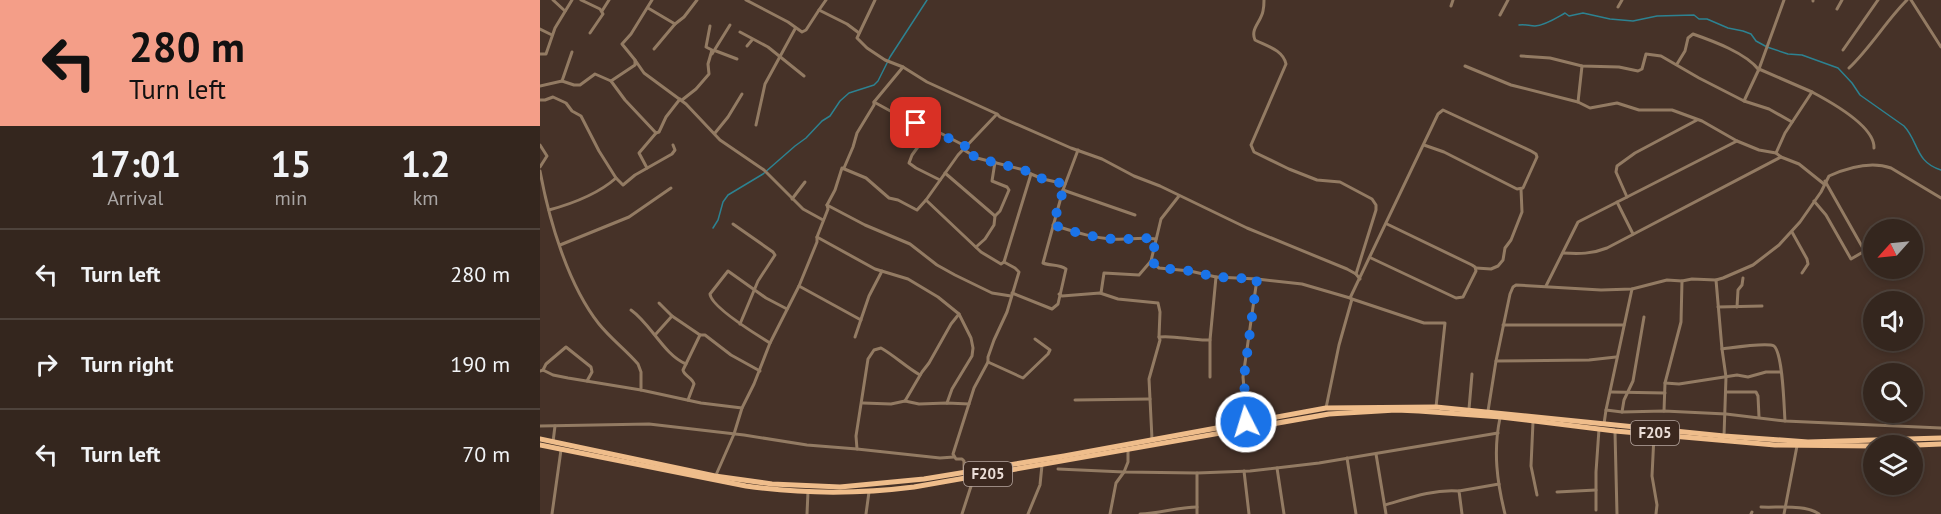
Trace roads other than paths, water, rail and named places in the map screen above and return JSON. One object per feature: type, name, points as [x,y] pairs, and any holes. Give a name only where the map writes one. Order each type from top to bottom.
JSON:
[{"type":"main road","name":"F205","points":[[540,445],[714,481],[808,492],[869,491],[914,487],[1128,450],[1166,439],[1246,422],[1326,408],[1469,409],[1724,436],[1863,444]]},
{"type":"main road","name":"F205","points":[[540,439],[772,487],[840,487],[915,480],[1152,439],[1166,439],[1335,414],[1396,410],[1501,417],[1615,431],[1797,446],[1863,444]]},
{"type":"main road","name":"F205","points":[[1923,440],[1941,438]]},
{"type":"main road","points":[[1923,445],[1941,444]]},
{"type":"street","points":[[553,0],[565,11]]},
{"type":"street","points":[[540,54],[546,54],[553,35],[572,0]]},
{"type":"street","points":[[581,0],[602,11]]},
{"type":"street","points":[[590,33],[602,16],[602,11],[609,0]]},
{"type":"street","points":[[652,0],[622,44],[644,73],[681,99],[720,140],[764,170],[808,213],[824,221]]},
{"type":"street","points":[[654,49],[697,0]]},
{"type":"street","points":[[746,0],[802,32],[806,30],[826,0]]},
{"type":"street","points":[[875,0],[857,38],[887,61],[1000,117],[1102,159],[1247,228],[1356,274],[1360,279]]},
{"type":"street","points":[[1264,0],[1263,12],[1253,37],[1281,54],[1286,64],[1251,145],[1252,149],[1289,170],[1317,180],[1340,182],[1370,197],[1376,210],[1356,274]]},
{"type":"street","points":[[1451,6],[1453,0]]},
{"type":"street","points":[[1500,15],[1508,0]]},
{"type":"street","points":[[1618,7],[1622,0]]},
{"type":"street","points":[[1744,101],[1759,70],[1784,0]]},
{"type":"street","points":[[1837,9],[1842,0]]},
{"type":"street","points":[[1843,50],[1878,0]]},
{"type":"street","points":[[1849,68],[1877,37],[1894,13],[1909,0],[1941,47]]},
{"type":"street","points":[[648,8],[675,24]]},
{"type":"street","points":[[819,9],[859,33]]},
{"type":"street","points":[[647,168],[639,153],[659,132],[666,117],[681,99],[696,90],[709,74],[708,64],[730,25]]},
{"type":"street","points":[[710,26],[706,46],[712,50],[712,55]]},
{"type":"street","points":[[540,29],[553,35]]},
{"type":"street","points":[[756,125],[765,84],[795,29]]},
{"type":"street","points":[[740,32],[768,47],[804,76]]},
{"type":"street","points":[[1677,64],[1685,51],[1688,38],[1693,34],[1751,60],[1759,70],[1812,92],[1834,104],[1872,137],[1874,148]]},
{"type":"street","points":[[747,46],[752,40]]},
{"type":"street","points":[[716,51],[737,60]]},
{"type":"street","points":[[562,81],[572,52]]},
{"type":"street","points":[[1521,56],[1550,58],[1582,66],[1640,70],[1646,54],[1653,53],[1744,101],[1769,109],[1792,122]]},
{"type":"street","points":[[611,81],[634,65],[635,60]]},
{"type":"street","points":[[1465,66],[1511,85],[1578,102],[1590,108],[1617,103],[1639,110],[1666,109],[1697,120],[1759,150],[1776,153],[1799,164],[1825,182],[1852,225],[1863,252],[1851,259],[1826,215],[1814,201]]},
{"type":"street","points":[[1578,102],[1582,66]]},
{"type":"street","points":[[715,476],[734,434],[741,408],[799,286],[817,242],[827,205],[836,190],[842,168],[846,167],[857,133],[874,105],[873,102],[903,67]]},
{"type":"street","points":[[540,86],[562,81],[580,85],[595,74],[611,81],[625,100],[656,133]]},
{"type":"street","points":[[1776,153],[1785,133],[1812,92]]},
{"type":"street","points":[[715,133],[742,94]]},
{"type":"street","points":[[540,100],[553,97],[566,103],[572,111],[581,116],[599,151],[623,185],[672,154],[675,150],[673,144]]},
{"type":"street","points":[[873,102],[905,119],[931,129],[966,148],[977,158],[1024,170],[1043,179],[1065,184]]},
{"type":"street","points":[[1326,408],[1351,298],[1438,114],[1443,110],[1536,154],[1532,170],[1521,189],[1522,212],[1511,240],[1505,248],[1503,260],[1498,266],[1491,269],[1475,267],[1387,224]]},
{"type":"street","points":[[842,168],[866,178],[889,198],[917,210],[958,155],[997,114]]},
{"type":"street","points":[[1627,196],[1616,172],[1617,166],[1635,153],[1697,120]]},
{"type":"street","points":[[931,129],[912,155],[909,163],[940,180]]},
{"type":"street","points":[[1545,287],[1578,222],[1737,141]]},
{"type":"street","points":[[540,145],[547,156],[540,169],[545,196],[560,245],[590,312],[600,326],[638,364],[641,372],[641,390]]},
{"type":"street","points":[[1424,145],[1444,152],[1521,189]]},
{"type":"street","points":[[827,205],[865,225],[910,244],[937,265],[992,293],[1011,295],[1052,309],[1058,304],[1066,269],[1063,266],[1043,263],[1063,190],[1078,150]]},
{"type":"street","points":[[1562,254],[1596,252],[1781,157]]},
{"type":"street","points":[[976,247],[985,239],[994,225],[995,216],[1000,211],[1009,188],[992,181],[995,162]]},
{"type":"street","points":[[1488,412],[1503,325],[1513,287],[1516,285],[1632,289],[1659,281],[1716,280],[1753,265],[1779,245],[1792,232],[1829,176],[1849,169],[1884,166],[1941,198]]},
{"type":"street","points":[[945,173],[995,216]]},
{"type":"street","points":[[1004,262],[1031,174]]},
{"type":"street","points":[[549,210],[561,207],[603,187],[616,177]]},
{"type":"street","points":[[792,199],[805,182]]},
{"type":"street","points":[[560,245],[629,217],[671,188]]},
{"type":"street","points":[[1063,190],[1135,215]]},
{"type":"street","points":[[540,198],[545,196]]},
{"type":"street","points":[[1101,293],[1104,273],[1139,275],[1151,261],[1161,219],[1179,196]]},
{"type":"street","points":[[926,200],[991,259],[1001,264],[1004,262],[1019,272],[1007,312],[969,404],[954,457]]},
{"type":"street","points":[[1617,202],[1633,234]]},
{"type":"street","points":[[733,224],[775,255],[758,281],[740,324]]},
{"type":"street","points":[[1053,225],[1109,239],[1143,237],[1156,239]]},
{"type":"street","points":[[1792,232],[1808,264],[1802,273]]},
{"type":"street","points":[[817,237],[882,272],[908,279],[938,297],[959,314],[971,338],[972,356],[952,389],[947,403]]},
{"type":"street","points":[[1371,258],[1456,298],[1463,297],[1476,271],[1475,267]]},
{"type":"street","points":[[1151,261],[1159,268],[1190,271],[1216,277],[1302,284],[1424,323],[1446,322],[1436,407]]},
{"type":"street","points":[[770,343],[740,324],[711,300],[710,294],[728,271],[754,290],[787,309]]},
{"type":"street","points":[[855,337],[869,296],[882,272]]},
{"type":"street","points":[[1210,377],[1210,340],[1216,277]]},
{"type":"street","points":[[1737,307],[1738,290],[1743,278]]},
{"type":"street","points":[[1246,422],[1244,377],[1257,279]]},
{"type":"street","points":[[1716,280],[1727,392],[1724,436]]},
{"type":"street","points":[[1664,411],[1665,382],[1681,322],[1682,282]]},
{"type":"street","points":[[799,286],[861,320]]},
{"type":"street","points":[[1604,424],[1616,357],[1632,289]]},
{"type":"street","points":[[1059,294],[1062,296],[1101,293],[1118,299],[1158,303],[1160,339],[1149,379],[1152,439]]},
{"type":"street","points":[[659,303],[672,316],[700,335],[705,335],[730,355],[760,371]]},
{"type":"street","points":[[1718,307],[1762,306]]},
{"type":"street","points":[[631,310],[686,364]]},
{"type":"street","points":[[905,401],[959,314]]},
{"type":"street","points":[[655,335],[672,316]]},
{"type":"street","points":[[1622,412],[1635,375],[1644,317]]},
{"type":"street","points":[[1503,325],[1625,325]]},
{"type":"street","points":[[688,400],[694,384],[683,371],[700,335]]},
{"type":"street","points":[[1159,337],[1210,340]]},
{"type":"street","points":[[988,362],[1023,378],[1050,350],[1035,339]]},
{"type":"street","points":[[1722,349],[1772,345],[1775,347],[1780,357],[1785,421]]},
{"type":"street","points":[[586,381],[592,372],[591,368],[566,347],[541,371],[553,375],[688,400],[741,408]]},
{"type":"street","points":[[857,448],[856,436],[863,403],[868,359],[877,348],[891,354],[900,363],[920,375]]},
{"type":"street","points":[[1496,361],[1589,360],[1616,357]]},
{"type":"street","points":[[1665,382],[1679,384],[1780,372]]},
{"type":"street","points":[[1469,409],[1472,374]]},
{"type":"street","points":[[1611,392],[1665,393]]},
{"type":"street","points":[[1727,392],[1756,392],[1759,417]]},
{"type":"street","points":[[1075,400],[1150,399]]},
{"type":"street","points":[[863,403],[891,404],[905,401],[919,404],[969,404]]},
{"type":"street","points":[[1606,410],[1726,414],[1785,421],[1941,428]]},
{"type":"street","points":[[1501,417],[1496,461],[1505,514]]},
{"type":"street","points":[[1533,422],[1531,466],[1537,495]]},
{"type":"street","points":[[540,426],[649,424],[807,445],[857,448],[940,458],[954,457],[964,462],[964,472]]},
{"type":"street","points":[[552,442],[555,426]]},
{"type":"street","points":[[1596,510],[1599,429]]},
{"type":"street","points":[[1615,431],[1617,514]]},
{"type":"street","points":[[1058,469],[1197,473],[1244,471],[1347,458],[1498,433]]},
{"type":"street","points":[[1654,433],[1652,476],[1657,505],[1656,514]]},
{"type":"street","points":[[1784,514],[1797,446]]},
{"type":"street","points":[[552,514],[561,450]]},
{"type":"street","points":[[1110,514],[1116,483],[1128,462],[1128,450]]},
{"type":"street","points":[[1376,453],[1386,514]]},
{"type":"street","points":[[1347,458],[1356,514]]},
{"type":"street","points":[[1028,514],[1040,485],[1042,464]]},
{"type":"street","points":[[1277,468],[1284,514]]},
{"type":"street","points":[[1244,471],[1249,514]]},
{"type":"street","points":[[1197,473],[1197,514]]},
{"type":"street","points":[[962,514],[974,477]]},
{"type":"street","points":[[1385,504],[1427,493],[1458,491],[1499,484]]},
{"type":"street","points":[[1557,492],[1596,490]]},
{"type":"street","points":[[866,514],[869,491]]},
{"type":"street","points":[[1458,491],[1462,514]]},
{"type":"street","points":[[807,514],[808,492]]},
{"type":"street","points":[[1140,514],[1197,507]]},
{"type":"street","points":[[1761,507],[1785,507],[1815,511],[1819,514]]},
{"type":"waterway","points":[[713,228],[728,195],[763,174],[806,138],[830,116],[840,101],[849,93],[874,85],[878,81],[890,57],[927,0]]},
{"type":"waterway","points":[[1519,25],[1539,25],[1565,13],[1569,16],[1583,13],[1633,21],[1657,16],[1694,15],[1699,19],[1707,19],[1728,28],[1743,31],[1751,34],[1756,41],[1767,47],[1788,54],[1802,55],[1838,68],[1860,95],[1904,126],[1926,162],[1941,170]]}]
